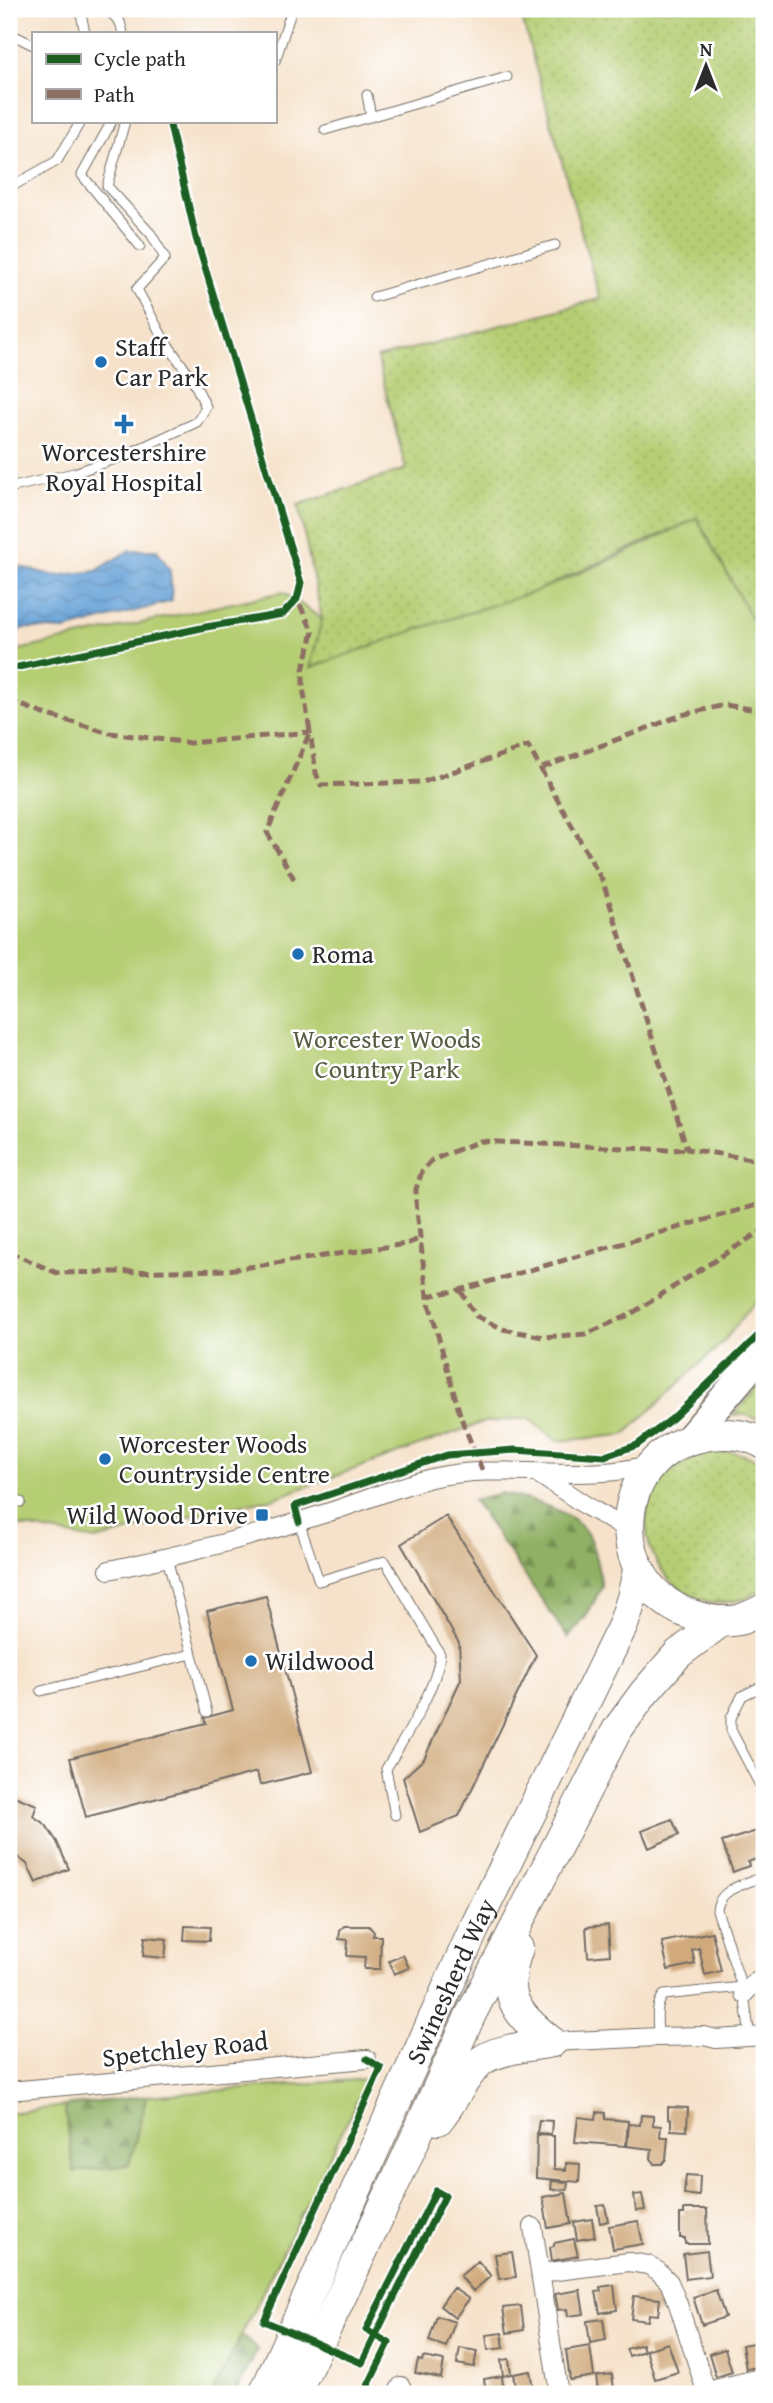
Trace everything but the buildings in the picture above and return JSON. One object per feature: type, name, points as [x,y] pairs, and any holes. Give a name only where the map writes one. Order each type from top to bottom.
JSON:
[{"type":"highway","points":[[764,1444],[736,1434],[712,1434],[688,1440],[667,1451],[640,1482],[633,1497],[628,1530],[638,1570],[655,1594],[675,1609],[700,1618],[722,1621],[739,1620],[764,1609]]},
{"type":"highway","name":"Swinesherd Way","points":[[264,2394],[474,1929],[623,1625],[638,1570]]},
{"type":"highway","name":"Swinesherd Way","points":[[295,2394],[470,2016],[618,1730],[644,1693],[678,1654],[722,1621]]},
{"type":"highway","points":[[552,2042],[522,2014],[512,1999],[509,1981],[522,1936],[618,1730]]},
{"type":"highway","points":[[406,2159],[483,2059],[498,2053],[552,2042]]},
{"type":"main road","points":[[688,1440],[764,1351]]},
{"type":"street","points":[[109,1570],[167,1558],[299,1522],[435,1478],[482,1470],[537,1473],[625,1472],[653,1464]]},
{"type":"street","points":[[537,1473],[628,1530]]},
{"type":"street","points":[[743,1990],[764,1977]]},
{"type":"street","points":[[552,2042],[704,2036],[716,2032],[759,2033]]},
{"type":"street","name":"Spetchley Road","points":[[9,2091],[367,2059]]},
{"type":"street","points":[[533,2227],[559,2394]]},
{"type":"street","points":[[541,2273],[629,2262],[648,2265],[669,2282],[707,2392],[764,2377]]},
{"type":"lane","points":[[80,9],[85,32]]},
{"type":"lane","points":[[107,9],[120,22],[123,32]]},
{"type":"lane","points":[[276,58],[292,9]]},
{"type":"lane","points":[[9,33],[32,44]]},
{"type":"lane","points":[[325,130],[508,77]]},
{"type":"lane","points":[[367,95],[371,117]]},
{"type":"lane","points":[[9,188],[57,161],[80,122]]},
{"type":"lane","points":[[111,122],[82,174],[139,246]]},
{"type":"lane","points":[[9,488],[74,473],[121,457],[197,422],[206,407],[194,382],[163,338],[137,289],[165,258],[151,234],[107,186],[125,122]]},
{"type":"lane","points":[[374,298],[555,245]]},
{"type":"lane","points":[[9,1498],[21,1502]]},
{"type":"lane","points":[[299,1522],[319,1581],[385,1561],[440,1654],[439,1668],[408,1732],[386,1769],[395,1815]]},
{"type":"lane","points":[[167,1558],[207,1712]]},
{"type":"lane","points":[[41,1691],[192,1654]]},
{"type":"lane","points":[[764,1685],[742,1696],[731,1718],[732,1730],[764,1793]]},
{"type":"lane","points":[[759,2033],[717,1910],[718,1900],[723,1894],[764,1876]]},
{"type":"lane","points":[[658,2037],[657,2009],[659,2000],[664,1995],[743,1990]]},
{"type":"green space","points":[[505,9],[764,9],[764,642],[697,518],[534,592],[309,668],[322,619],[298,505],[406,469],[377,358],[600,299],[521,14]]},
{"type":"green space","name":"Worcester Woods Country Park","points":[[697,518],[764,642],[764,1291],[723,1342],[624,1435],[557,1441],[528,1418],[484,1422],[272,1499],[227,1507],[95,1540],[9,1524],[9,652],[283,592],[322,619],[310,668],[415,630],[534,592],[613,559]]},
{"type":"green space","points":[[764,1379],[764,1421],[743,1414],[733,1415]]},
{"type":"green space","points":[[711,1451],[739,1453],[764,1464],[764,1588],[730,1602],[699,1599],[673,1583],[654,1557],[646,1527],[651,1497],[672,1470]]},
{"type":"green space","points":[[501,1493],[559,1511],[579,1524],[589,1538],[602,1586],[587,1615],[568,1638],[473,1500]]},
{"type":"green space","points":[[368,2079],[212,2394],[9,2394],[9,2113],[64,2106],[74,2172],[129,2165],[147,2096]]},
{"type":"green space","points":[[147,2096],[129,2165],[74,2172],[64,2106]]},
{"type":"green space","points":[[240,2334],[258,2349],[235,2394],[212,2394]]},
{"type":"water","points":[[130,550],[157,550],[170,570],[172,601],[65,630],[24,628],[9,636],[9,564],[56,576],[96,571]]},
{"type":"marked path","points":[[294,879],[267,832],[310,732],[303,670],[313,632],[297,599]]},
{"type":"marked path","points":[[9,700],[41,713],[110,733],[190,743],[310,732],[316,773],[321,785],[423,782],[528,746],[603,882],[687,1149],[764,1161]]},
{"type":"marked path","points":[[542,768],[682,715],[725,705],[764,711]]},
{"type":"marked path","points":[[482,1470],[461,1418],[427,1296],[416,1202],[416,1189],[422,1171],[432,1160],[480,1141],[687,1149]]},
{"type":"marked path","points":[[427,1296],[460,1290],[764,1203]]},
{"type":"marked path","points":[[460,1290],[476,1316],[503,1329],[543,1337],[586,1334],[631,1314],[764,1229]]},
{"type":"marked path","points":[[9,1252],[57,1273],[228,1270],[406,1244],[422,1238]]},
{"type":"cycle path","points":[[9,669],[206,627],[283,614],[297,599],[301,583],[196,238],[169,122]]},
{"type":"cycle path","points":[[299,1522],[295,1506],[447,1455],[515,1450],[605,1456],[637,1445],[673,1418],[763,1331],[764,1333]]},
{"type":"cycle path","points":[[364,2394],[389,2343],[366,2330],[436,2191],[445,2196],[382,2321],[372,2342],[362,2363],[264,2321],[381,2068],[367,2059]]},
{"type":"place","name":"Staff Car Park","points":[[101,362]]},
{"type":"place","name":"Worcestershire Royal Hospital","points":[[124,424]]},
{"type":"place","name":"Roma","points":[[298,954]]},
{"type":"place","name":"Worcester Woods Countryside Centre","points":[[105,1459]]},
{"type":"place","name":"Wild Wood Drive","points":[[262,1515]]},
{"type":"place","name":"Wildwood","points":[[251,1661]]}]
